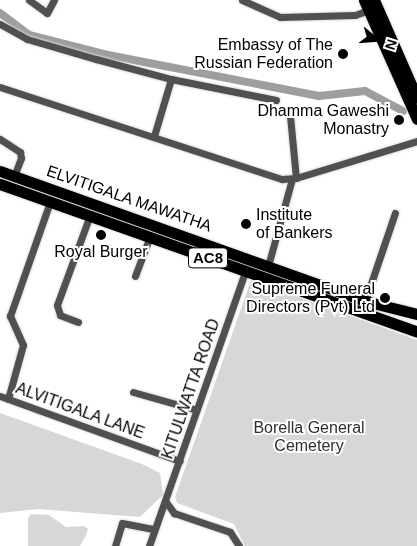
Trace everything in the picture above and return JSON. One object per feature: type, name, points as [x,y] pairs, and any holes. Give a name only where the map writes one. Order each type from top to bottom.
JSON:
[{"type":"main road","points":[[373,3],[417,98]]},
{"type":"main road","points":[[373,3],[417,119]]},
{"type":"main road","name":"ELVITIGALA MAWATHA","points":[[0,172],[365,300],[417,314]]},
{"type":"main road","name":"ELVITIGALA MAWATHA","points":[[0,184],[417,332]]},
{"type":"street","points":[[29,0],[47,13],[54,0]]},
{"type":"street","points":[[242,0],[272,15],[289,18],[355,15],[373,3]]},
{"type":"street","points":[[0,24],[27,39],[172,79],[276,100]]},
{"type":"street","points":[[154,136],[172,79]]},
{"type":"street","points":[[0,87],[154,136],[269,178],[294,179],[417,141]]},
{"type":"street","points":[[268,266],[294,179],[290,116]]},
{"type":"street","points":[[0,139],[20,152],[21,158],[14,176]]},
{"type":"street","points":[[8,399],[23,345],[10,316],[50,202]]},
{"type":"street","points":[[365,300],[395,213]]},
{"type":"street","points":[[78,322],[60,315],[56,305],[90,215]]},
{"type":"street","points":[[135,276],[150,236]]},
{"type":"street","name":"KITULWATTA ROAD","points":[[149,546],[245,272]]},
{"type":"street","points":[[133,392],[197,410]]},
{"type":"street","name":"ALVITIGALA LANE","points":[[0,396],[180,460]]},
{"type":"street","points":[[166,502],[174,513],[230,532],[239,546]]},
{"type":"street","points":[[115,546],[122,523],[154,529]]},
{"type":"green space","name":"Borella General Cemetery","points":[[251,280],[417,340],[417,546],[245,546],[234,524],[177,503],[175,497]]},
{"type":"green space","points":[[0,413],[142,464],[160,473],[163,495],[140,517],[38,509],[0,513]]},
{"type":"green space","points":[[31,514],[49,515],[66,527],[84,526],[88,529],[80,546],[28,546],[28,518]]},
{"type":"waterway","points":[[0,13],[29,35],[108,55],[319,96],[365,91],[403,111]]},
{"type":"place","name":"Embassy of The Russian Federation","points":[[343,54]]},
{"type":"place","name":"Dhamma Gaweshi Monastry","points":[[399,120]]},
{"type":"place","name":"Institute of Bankers","points":[[246,224]]},
{"type":"place","name":"Royal Burger","points":[[101,235]]},
{"type":"place","name":"Supreme Funeral Directors (Pvt) Ltd","points":[[385,298]]}]
